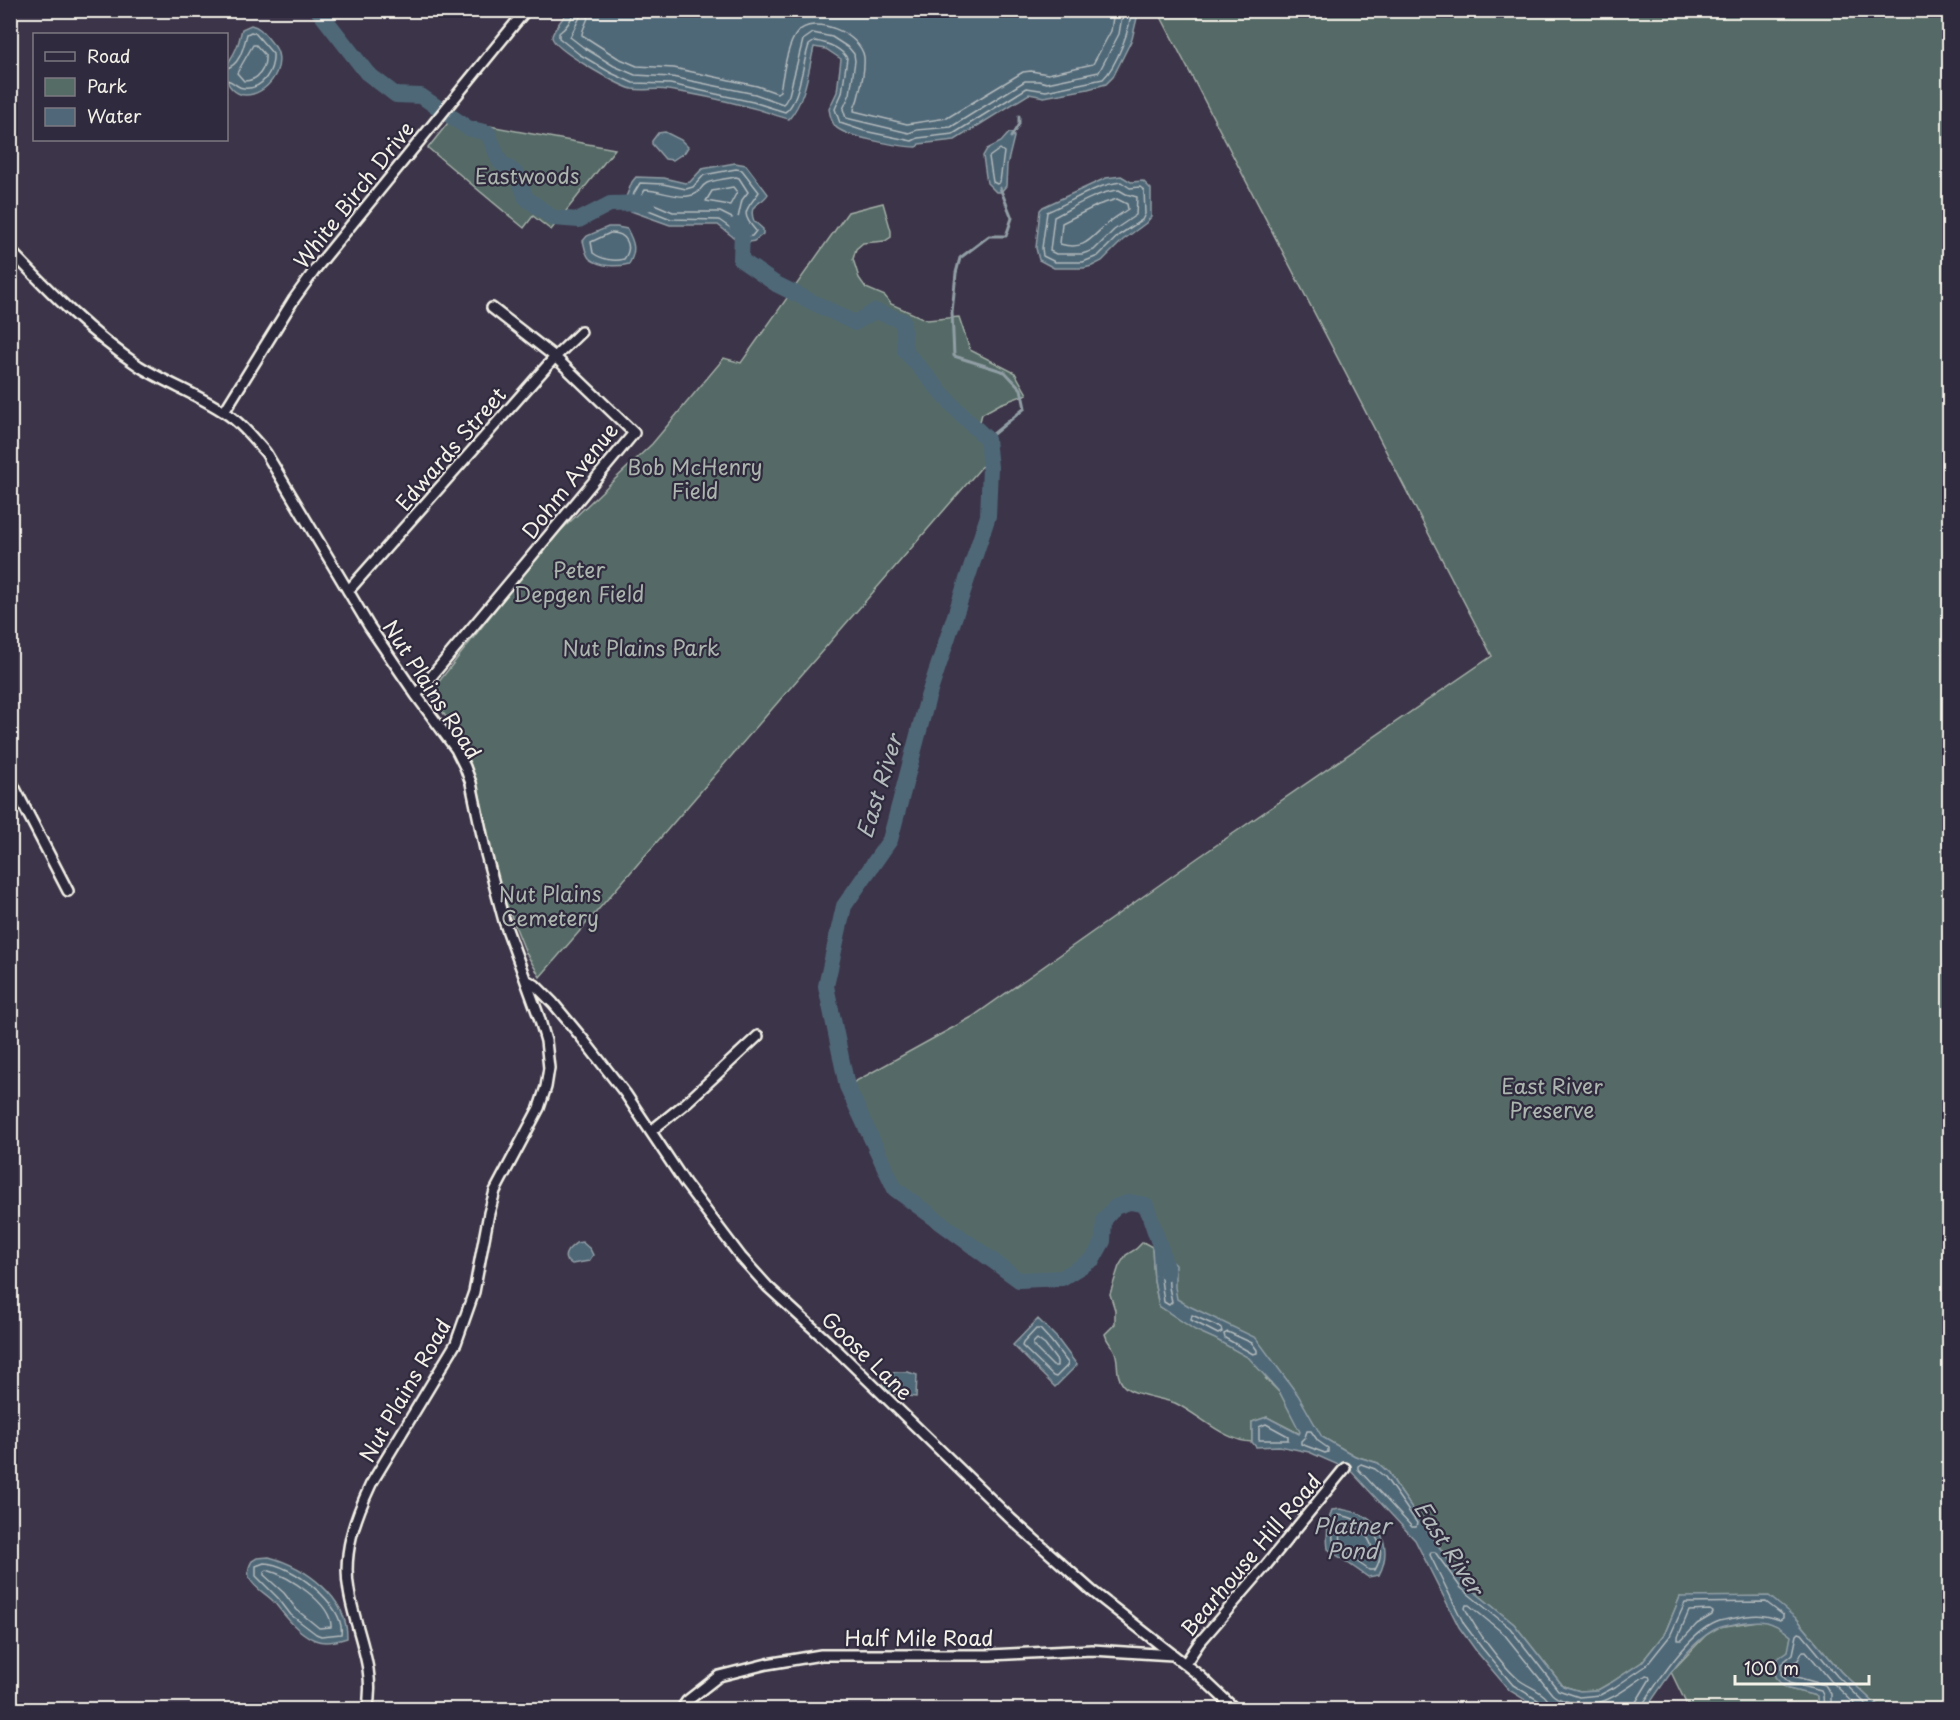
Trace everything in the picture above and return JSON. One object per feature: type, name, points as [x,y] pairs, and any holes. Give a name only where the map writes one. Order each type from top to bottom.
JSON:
[{"type":"street","name":"White Birch Drive","points":[[224,412],[297,295],[526,10]]},
{"type":"street","name":"Nut Plains Road","points":[[10,250],[101,339],[173,386],[224,412],[246,430],[266,453],[348,591],[416,695],[456,749],[465,767],[471,783],[486,854],[502,913],[546,1041],[549,1068],[546,1088],[539,1108],[495,1191],[474,1292],[456,1343],[371,1484],[352,1531],[348,1552],[348,1590],[368,1668],[367,1710]]},
{"type":"street","name":"Dohm Avenue","points":[[416,695],[634,432],[555,357],[492,308]]},
{"type":"street","name":"Edwards Street","points":[[348,591],[555,357],[581,332]]},
{"type":"street","points":[[10,779],[68,891]]},
{"type":"street","name":"Goose Lane","points":[[526,980],[535,985],[560,1011],[626,1093],[685,1183],[734,1248],[768,1287],[837,1350],[1011,1519],[1092,1592],[1185,1664],[1221,1694],[1236,1710]]},
{"type":"street","points":[[651,1131],[686,1103],[758,1036]]},
{"type":"street","name":"Bearhouse Hill Road","points":[[1185,1664],[1228,1607],[1263,1569],[1345,1468]]},
{"type":"street","name":"Half Mile Road","points":[[681,1710],[687,1701],[719,1676],[767,1664],[821,1655],[990,1655],[1092,1650],[1173,1655]]},
{"type":"green space","name":"East River Preserve","points":[[1158,11],[1949,11],[1949,1709],[1881,1709],[1841,1672],[1797,1619],[1680,1597],[1665,1633],[1642,1662],[1598,1690],[1580,1691],[1563,1686],[1514,1624],[1465,1584],[1389,1473],[1378,1463],[1355,1456],[1322,1437],[1310,1437],[1287,1395],[1265,1378],[1280,1393],[1300,1434],[1267,1417],[1252,1422],[1252,1442],[1242,1441],[1222,1432],[1175,1403],[1140,1394],[1123,1385],[1120,1381],[1116,1354],[1105,1334],[1115,1324],[1115,1310],[1110,1294],[1119,1266],[1126,1255],[1143,1242],[1152,1247],[1154,1281],[1159,1306],[1248,1357],[1171,1302],[1160,1272],[1162,1252],[1146,1205],[1130,1202],[1115,1207],[1104,1220],[1103,1241],[1093,1259],[1062,1278],[1019,1280],[895,1189],[847,1086],[972,1017],[1199,857],[1492,656]]},
{"type":"green space","name":"Eastwoods","points":[[451,119],[615,149],[551,230],[533,216],[524,228],[428,148]]},
{"type":"green space","name":"Nut Plains Park","points":[[883,203],[891,237],[885,241],[863,243],[856,249],[853,259],[859,278],[866,288],[885,296],[891,304],[927,320],[959,317],[970,350],[1015,373],[1027,394],[1000,404],[982,414],[979,425],[991,456],[540,977],[526,953],[496,878],[477,782],[458,735],[430,693],[506,596],[534,556],[652,444],[724,358],[741,363],[848,212]]},
{"type":"green space","points":[[1764,1620],[1779,1626],[1791,1636],[1785,1688],[1817,1696],[1818,1709],[1692,1709],[1686,1703],[1671,1672],[1706,1635],[1719,1627]]},
{"type":"water","points":[[1137,10],[1137,18],[1132,39],[1113,77],[1106,84],[1044,97],[1029,94],[955,140],[919,144],[917,147],[849,134],[835,126],[829,109],[837,92],[841,59],[826,49],[814,47],[803,94],[789,119],[709,97],[664,89],[632,89],[614,81],[574,58],[555,43],[553,34],[568,11]]},
{"type":"water","points":[[251,25],[258,28],[277,50],[279,57],[279,65],[267,86],[261,91],[247,95],[236,92],[228,82],[228,63],[242,29]]},
{"type":"water","points":[[665,132],[681,140],[688,147],[685,152],[673,160],[665,159],[652,144],[658,133]]},
{"type":"water","points":[[1009,133],[1013,133],[1014,137],[1007,165],[1006,186],[1001,192],[996,192],[987,183],[983,156],[987,149],[1001,142]]},
{"type":"water","points":[[735,163],[746,165],[768,194],[752,211],[754,221],[763,229],[763,234],[754,241],[742,244],[718,225],[670,225],[626,208],[624,202],[636,177],[664,178],[685,183],[690,182],[702,169]]},
{"type":"water","points":[[1121,176],[1131,182],[1143,181],[1151,189],[1151,217],[1146,223],[1123,240],[1102,261],[1092,266],[1054,268],[1039,260],[1036,248],[1040,210],[1106,178]]},
{"type":"water","points":[[608,227],[627,229],[634,246],[629,264],[604,265],[594,262],[587,255],[583,241],[587,236]]},
{"type":"water","points":[[582,1242],[590,1249],[593,1255],[589,1261],[572,1264],[566,1260],[566,1253],[576,1243]]},
{"type":"water","points":[[1152,1247],[1162,1252],[1175,1265],[1177,1299],[1256,1338],[1298,1395],[1322,1437],[1355,1456],[1378,1463],[1389,1473],[1465,1584],[1514,1624],[1563,1686],[1580,1691],[1598,1690],[1642,1662],[1665,1633],[1680,1597],[1769,1596],[1797,1619],[1841,1672],[1881,1709],[1818,1709],[1817,1696],[1785,1688],[1775,1677],[1774,1661],[1788,1651],[1791,1636],[1773,1624],[1761,1621],[1725,1626],[1706,1635],[1677,1664],[1646,1709],[1545,1709],[1537,1707],[1509,1690],[1459,1627],[1415,1540],[1350,1470],[1309,1452],[1279,1446],[1256,1447],[1252,1442],[1252,1422],[1267,1417],[1299,1434],[1300,1432],[1280,1393],[1249,1358],[1195,1330],[1159,1306],[1154,1281]]},
{"type":"water","points":[[1038,1319],[1056,1337],[1077,1365],[1055,1387],[1013,1345]]},
{"type":"water","points":[[895,1372],[917,1375],[916,1397],[897,1395],[884,1389],[884,1381]]},
{"type":"water","name":"Platner Pond","points":[[1341,1509],[1364,1516],[1377,1528],[1384,1542],[1385,1551],[1379,1575],[1368,1577],[1328,1549],[1327,1529],[1330,1515],[1332,1510]]},
{"type":"water","points":[[269,1557],[297,1568],[322,1586],[340,1609],[347,1638],[327,1642],[309,1637],[297,1629],[271,1599],[255,1586],[249,1574],[251,1563],[257,1558]]},
{"type":"waterway","name":"East River","points":[[318,10],[367,73],[396,95],[421,96],[468,128],[488,133],[500,162],[517,174],[526,198],[553,218],[579,220],[610,204],[647,203]]},
{"type":"waterway","points":[[1011,137],[1019,124],[1019,116]]},
{"type":"waterway","points":[[987,439],[1025,408],[1021,389],[1005,372],[954,356],[952,312],[960,258],[989,236],[1006,236],[1012,218],[1000,188]]},
{"type":"waterway","name":"East River","points":[[737,225],[742,230],[741,260],[776,284],[855,323],[875,311],[903,321],[905,351],[957,410],[987,439],[990,467],[988,516],[928,697],[890,840],[844,906],[826,986],[847,1086],[895,1189],[1019,1280],[1062,1278],[1093,1259],[1103,1241],[1104,1220],[1115,1207],[1130,1202],[1146,1205],[1167,1273]]},
{"type":"park label","name":"Bob McHenry Field","points":[[695,478]]},
{"type":"park label","name":"Peter Depgen Field","points":[[579,581]]},
{"type":"park label","name":"Nut Plains Cemetery","points":[[550,905]]}]
